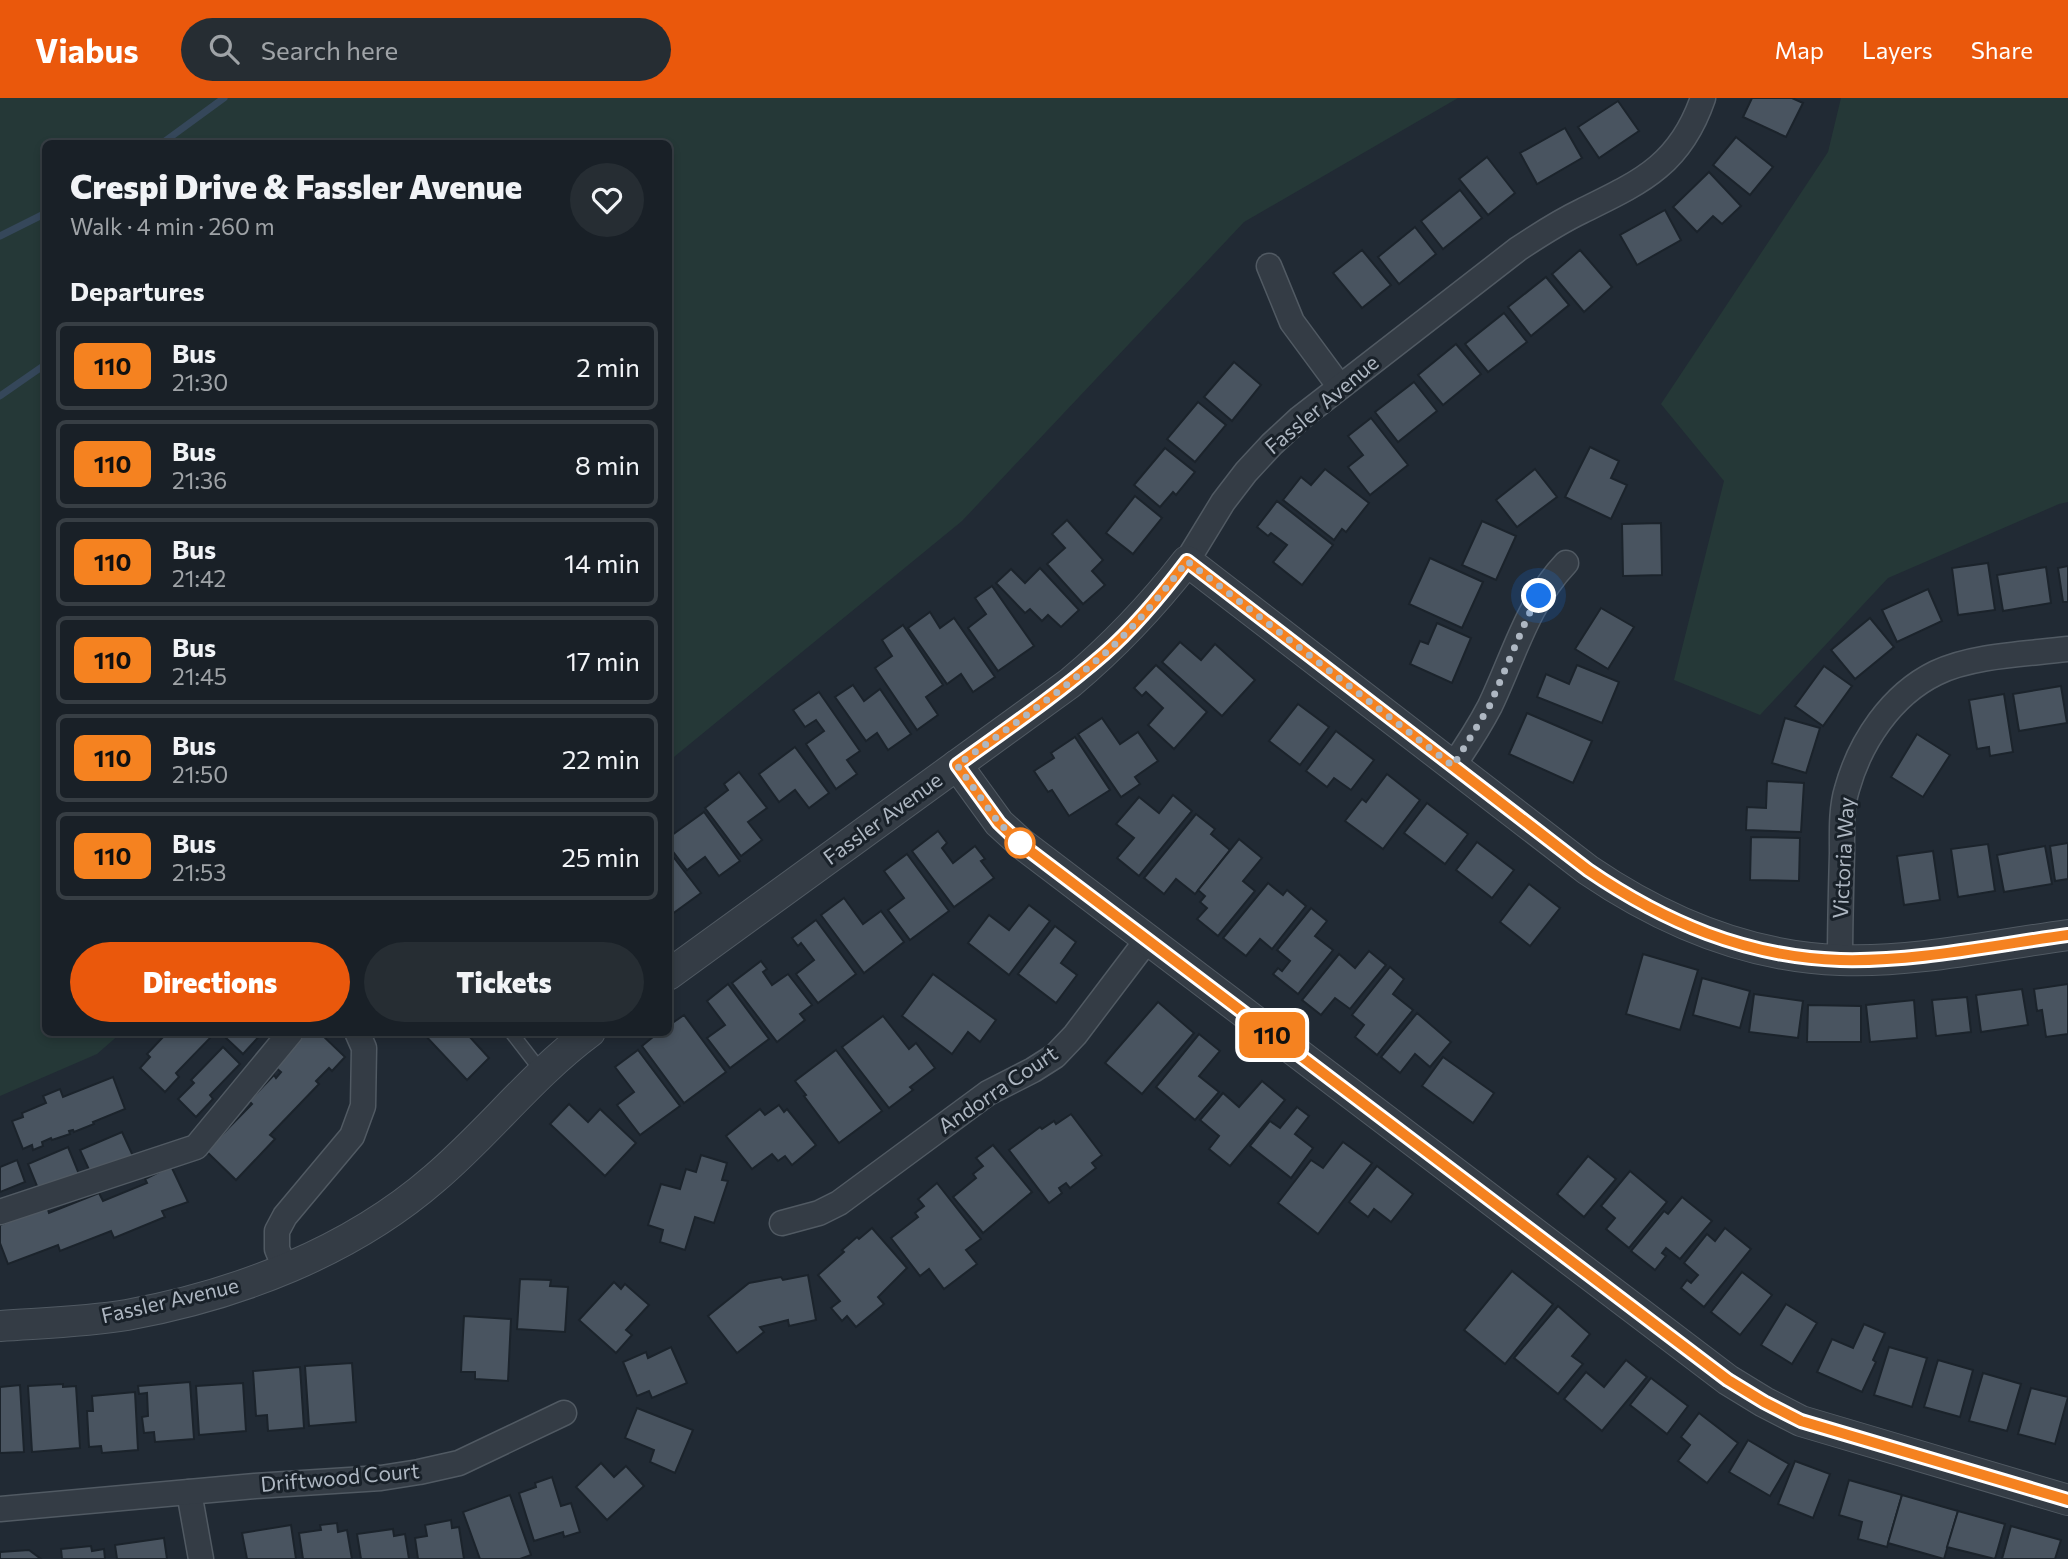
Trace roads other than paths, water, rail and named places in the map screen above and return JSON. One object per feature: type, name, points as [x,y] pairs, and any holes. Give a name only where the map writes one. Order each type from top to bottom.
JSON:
[{"type":"street","name":"Fassler Avenue","points":[[672,972],[1070,682],[1106,652],[1136,623],[1187,561],[1223,502],[1246,472],[1299,419],[1518,249],[1549,228],[1649,176],[1678,148],[1696,117],[1703,98]]},
{"type":"street","points":[[1269,266],[1292,322],[1340,387]]},
{"type":"street","points":[[1187,561],[1588,870],[1628,897],[1671,920],[1712,937],[1751,947],[1796,956],[1840,960],[1921,955],[2068,935]]},
{"type":"street","points":[[1453,766],[1490,705],[1528,616],[1552,578],[1566,563]]},
{"type":"street","name":"Victoria Way","points":[[1840,960],[1846,790],[1860,752],[1881,718],[1907,692],[1937,673],[1971,662],[2068,649]]},
{"type":"street","points":[[957,765],[999,823],[1021,844],[1694,1356],[1764,1402],[1801,1421],[2068,1500]]},
{"type":"street","name":"Andorra Court","points":[[782,1223],[819,1213],[839,1203],[988,1093],[1055,1056],[1075,1035],[1147,940]]},
{"type":"street","points":[[0,1212],[196,1147],[288,1036]]},
{"type":"street","points":[[285,1268],[277,1249],[278,1231],[285,1216],[352,1136],[363,1106],[364,1048],[359,1036]]},
{"type":"street","name":"Fassler Avenue","points":[[0,1326],[83,1321],[126,1315],[215,1294],[285,1268],[351,1236],[394,1210],[436,1178],[542,1072],[585,1036]]},
{"type":"street","name":"Driftwood Court","points":[[0,1509],[382,1478],[419,1472],[459,1463],[564,1413]]},
{"type":"street","points":[[189,1492],[201,1559]]},
{"type":"lane","points":[[514,1036],[542,1072]]},
{"type":"waterway","points":[[166,140],[224,98]]},
{"type":"waterway","points":[[0,236],[42,215]]},
{"type":"waterway","points":[[0,396],[42,367]]}]
